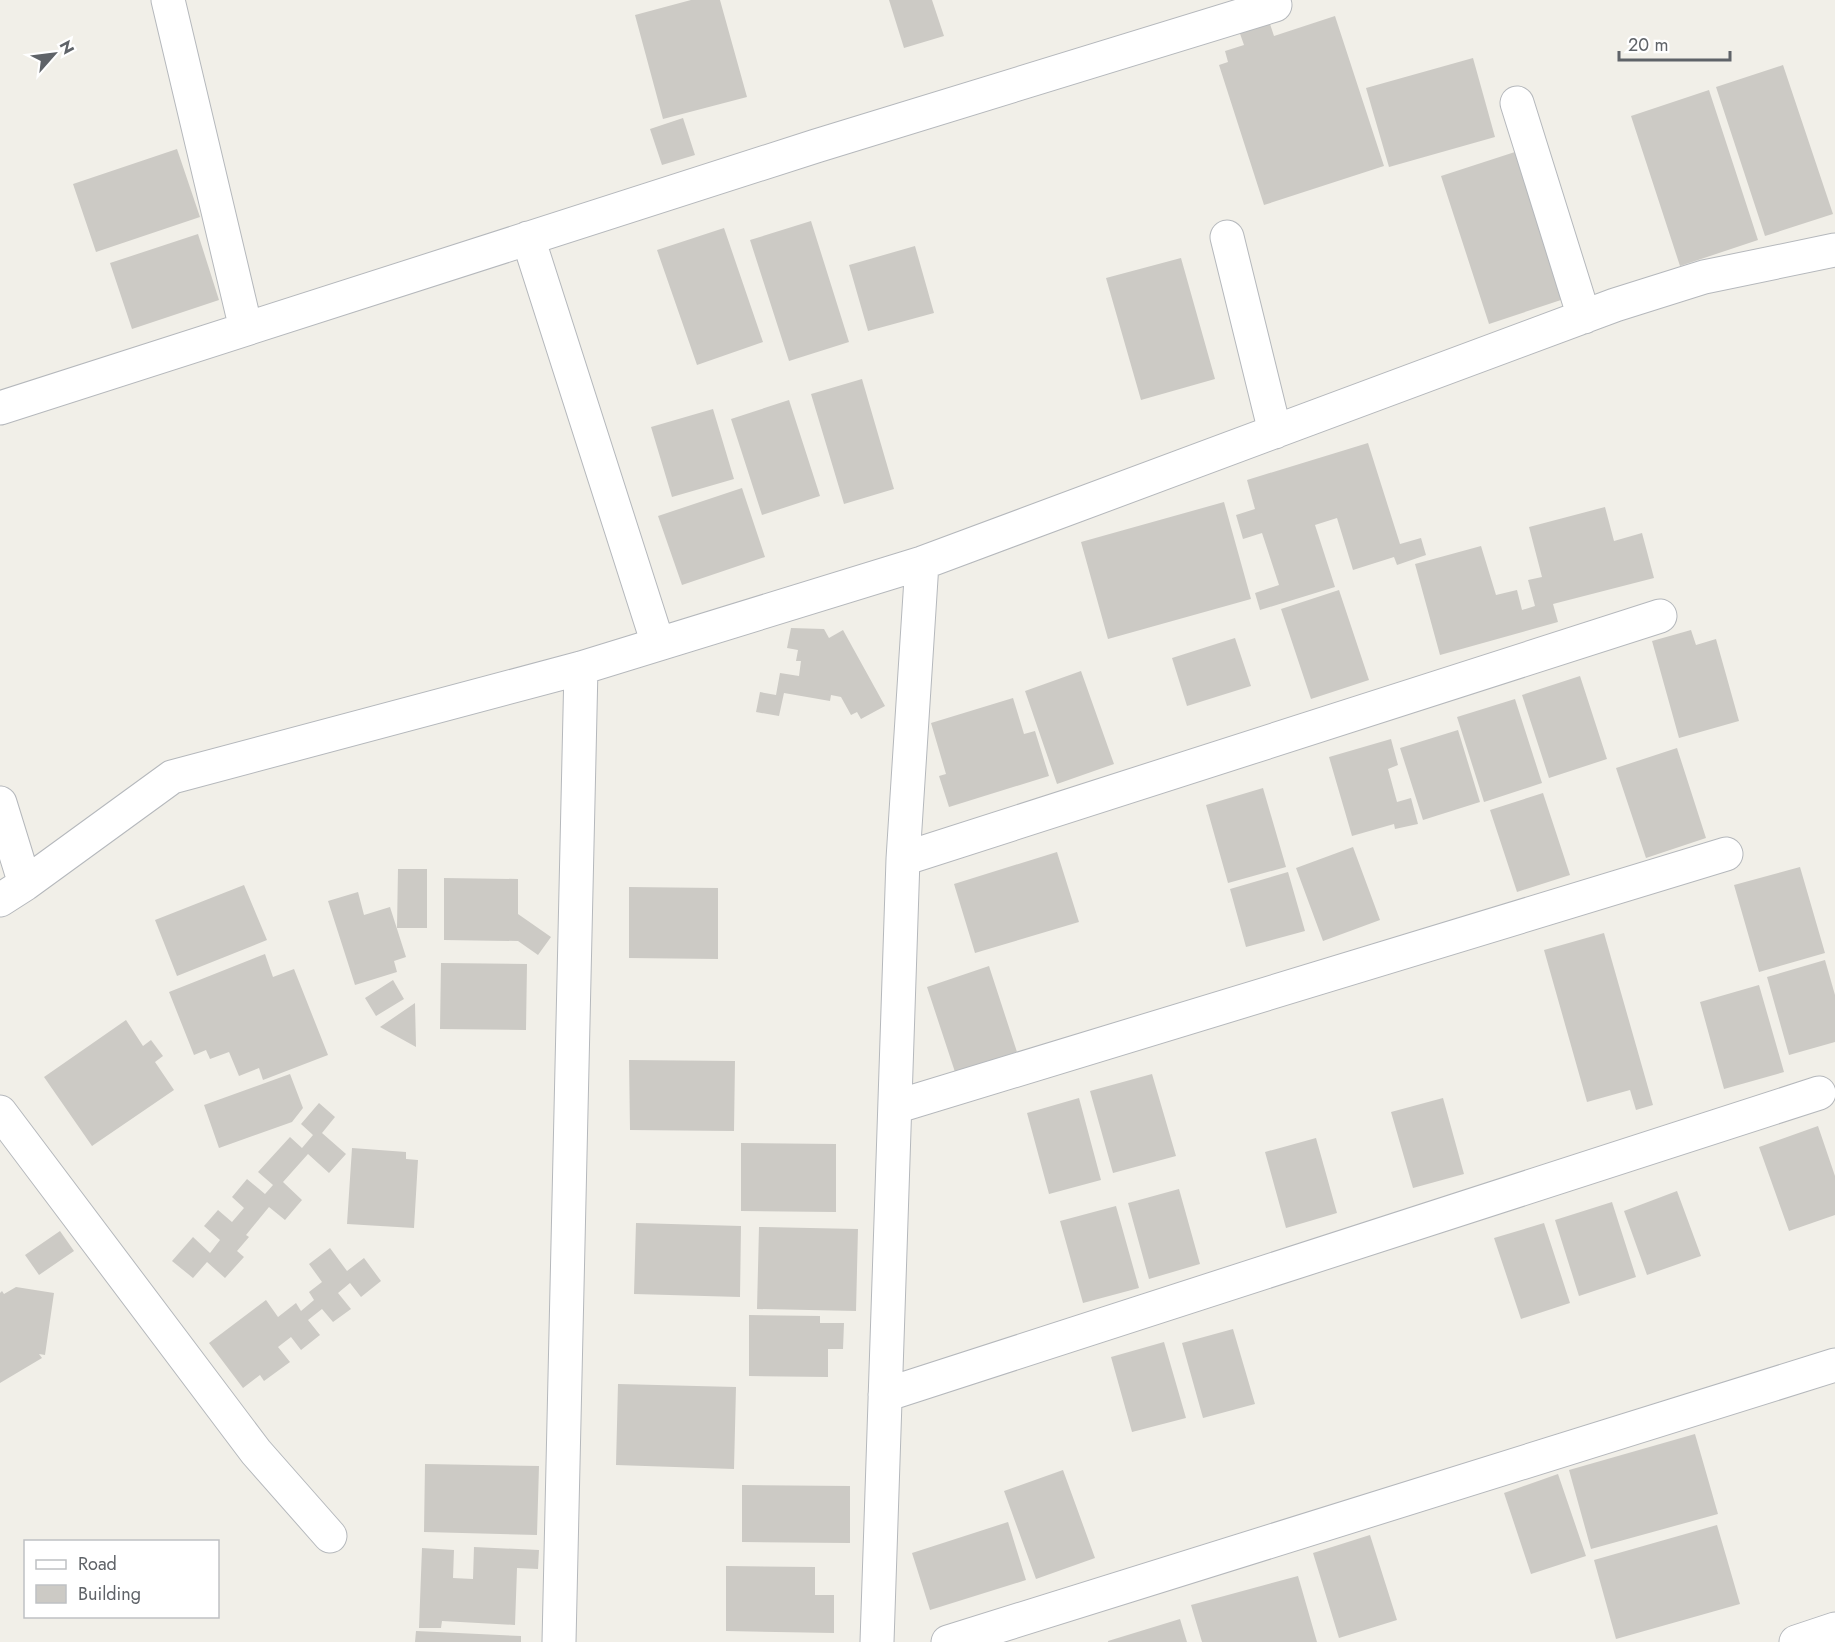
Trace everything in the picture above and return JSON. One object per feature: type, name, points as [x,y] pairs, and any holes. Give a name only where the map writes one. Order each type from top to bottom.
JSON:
[{"type":"street","points":[[168,0],[246,329]]},
{"type":"street","points":[[0,408],[816,146],[1275,5]]},
{"type":"street","points":[[1517,103],[1584,317]]},
{"type":"street","points":[[1227,237],[1275,432]]},
{"type":"street","points":[[528,238],[658,644]]},
{"type":"street","points":[[0,803],[13,892],[172,777],[581,668],[922,563],[1584,317],[1704,277],[1835,250]]},
{"type":"street","points":[[877,1642],[903,859],[922,563]]},
{"type":"street","points":[[903,859],[1660,616]]},
{"type":"street","points":[[559,1642],[581,668]]},
{"type":"street","points":[[895,1107],[1726,854]]},
{"type":"street","points":[[885,1395],[1819,1093]]},
{"type":"street","points":[[0,1112],[256,1452],[330,1536]]},
{"type":"street","points":[[948,1642],[1835,1365]]},
{"type":"street","points":[[1796,1642],[1835,1629]]},
{"type":"building","points":[[691,0],[720,0],[747,97],[663,119],[635,15]]},
{"type":"building","points":[[889,0],[932,0],[944,36],[904,48]]},
{"type":"building","points":[[1335,16],[1384,166],[1264,205],[1219,65],[1228,62],[1225,51],[1244,45],[1238,28],[1268,18],[1274,36]]},
{"type":"building","points":[[1473,58],[1495,137],[1389,167],[1366,88]]},
{"type":"building","points":[[1783,65],[1833,214],[1765,236],[1716,87]]},
{"type":"building","points":[[1709,90],[1758,240],[1680,266],[1631,116]]},
{"type":"building","points":[[683,118],[695,155],[662,165],[650,129]]},
{"type":"building","points":[[177,149],[200,217],[96,252],[73,184]]},
{"type":"building","points":[[1518,151],[1567,298],[1489,324],[1441,176]]},
{"type":"building","points":[[811,221],[849,342],[789,361],[750,240]]},
{"type":"building","points":[[724,228],[763,342],[697,365],[657,250]]},
{"type":"building","points":[[198,234],[219,300],[132,329],[110,263]]},
{"type":"building","points":[[915,246],[934,313],[868,331],[849,265]]},
{"type":"building","points":[[1181,258],[1215,379],[1141,400],[1106,278]]},
{"type":"building","points":[[862,379],[894,489],[844,504],[811,394]]},
{"type":"building","points":[[789,400],[820,496],[762,515],[731,419]]},
{"type":"building","points":[[713,409],[734,479],[672,497],[651,427]]},
{"type":"building","points":[[1368,443],[1400,544],[1421,538],[1426,555],[1397,565],[1394,557],[1353,570],[1337,518],[1315,525],[1335,587],[1260,610],[1255,593],[1279,585],[1262,533],[1243,539],[1236,515],[1255,509],[1247,480]]},
{"type":"building","points":[[742,488],[765,557],[682,585],[658,516]]},
{"type":"building","points":[[1224,502],[1251,599],[1108,639],[1081,542]]},
{"type":"building","points":[[1605,507],[1614,541],[1642,533],[1654,578],[1553,604],[1558,622],[1440,655],[1415,564],[1481,546],[1496,595],[1517,590],[1522,610],[1535,606],[1528,580],[1542,577],[1529,527]]},
{"type":"building","points":[[1339,590],[1369,680],[1311,699],[1281,609]]},
{"type":"building","points":[[791,628],[824,629],[829,638],[843,630],[885,706],[861,719],[857,712],[851,715],[841,697],[831,695],[830,701],[784,693],[779,716],[756,712],[760,692],[776,695],[780,673],[799,676],[801,661],[796,661],[798,650],[787,648]]},
{"type":"building","points":[[1691,630],[1696,645],[1716,639],[1739,721],[1679,738],[1652,641]]},
{"type":"building","points":[[1235,638],[1251,686],[1187,706],[1172,658]]},
{"type":"building","points":[[1081,671],[1114,764],[1057,784],[1025,691]]},
{"type":"building","points":[[1580,676],[1607,759],[1549,778],[1522,695]]},
{"type":"building","points":[[1013,698],[1024,734],[1035,731],[1049,776],[949,807],[939,776],[946,774],[931,723]]},
{"type":"building","points":[[1515,699],[1542,783],[1484,802],[1457,717]]},
{"type":"building","points":[[1458,730],[1480,802],[1423,820],[1400,748]]},
{"type":"building","points":[[1391,739],[1398,765],[1388,769],[1397,802],[1411,798],[1418,824],[1395,829],[1394,824],[1352,836],[1329,757]]},
{"type":"building","points":[[1677,748],[1706,838],[1646,858],[1616,768]]},
{"type":"building","points":[[1263,788],[1286,867],[1228,883],[1206,805]]},
{"type":"building","points":[[1543,793],[1570,875],[1517,892],[1490,810]]},
{"type":"building","points":[[1353,847],[1380,920],[1323,941],[1296,868]]},
{"type":"building","points":[[1057,852],[1079,922],[975,953],[954,884]]},
{"type":"building","points":[[1800,867],[1825,953],[1759,972],[1734,885]]},
{"type":"building","points":[[398,869],[427,869],[427,928],[397,928]]},
{"type":"building","points":[[1288,872],[1305,931],[1246,947],[1230,889]]},
{"type":"building","points":[[444,878],[518,879],[518,914],[551,937],[538,955],[518,941],[444,940]]},
{"type":"building","points":[[244,885],[267,940],[177,976],[155,920]]},
{"type":"building","points":[[629,887],[718,888],[718,959],[629,958]]},
{"type":"building","points":[[358,892],[364,915],[390,907],[406,957],[394,961],[397,972],[355,985],[328,901]]},
{"type":"building","points":[[1604,933],[1653,1105],[1636,1110],[1630,1090],[1587,1102],[1544,950]]},
{"type":"building","points":[[265,954],[273,977],[294,969],[328,1055],[263,1080],[259,1068],[239,1076],[229,1052],[210,1059],[206,1050],[194,1055],[169,992]]},
{"type":"building","points":[[1825,960],[1835,995],[1835,1042],[1789,1055],[1767,977]]},
{"type":"building","points":[[441,963],[527,964],[526,1030],[440,1029]]},
{"type":"building","points":[[989,966],[1017,1052],[955,1072],[927,987]]},
{"type":"building","points":[[393,980],[404,999],[376,1016],[365,998]]},
{"type":"building","points":[[1759,985],[1784,1072],[1724,1089],[1700,1002]]},
{"type":"building","points":[[415,1003],[416,1047],[380,1027]]},
{"type":"building","points":[[126,1020],[143,1046],[151,1040],[163,1056],[155,1062],[174,1090],[92,1146],[44,1077]]},
{"type":"building","points":[[629,1060],[735,1061],[734,1131],[630,1130]]},
{"type":"building","points":[[290,1074],[303,1108],[292,1122],[219,1148],[204,1105]]},
{"type":"building","points":[[1152,1074],[1176,1156],[1113,1173],[1090,1091]]},
{"type":"building","points":[[1079,1098],[1101,1180],[1049,1194],[1027,1113]]},
{"type":"building","points":[[1443,1098],[1464,1174],[1413,1188],[1391,1112]]},
{"type":"building","points":[[319,1103],[335,1117],[322,1133],[346,1154],[329,1173],[308,1154],[283,1182],[302,1200],[285,1220],[269,1207],[246,1235],[249,1237],[237,1251],[244,1257],[225,1278],[207,1262],[193,1278],[172,1261],[193,1237],[210,1253],[220,1240],[204,1226],[218,1210],[232,1222],[244,1208],[232,1197],[247,1179],[265,1194],[273,1185],[258,1172],[290,1137],[302,1148],[313,1135],[301,1124]]},
{"type":"building","points":[[1818,1126],[1835,1176],[1835,1215],[1789,1231],[1759,1147]]},
{"type":"building","points":[[1316,1138],[1337,1213],[1286,1228],[1265,1152]]},
{"type":"building","points":[[741,1143],[836,1144],[836,1212],[741,1211]]},
{"type":"building","points":[[352,1148],[406,1152],[406,1159],[418,1160],[414,1228],[347,1224]]},
{"type":"building","points":[[1179,1189],[1200,1264],[1149,1279],[1128,1203]]},
{"type":"building","points":[[1677,1191],[1701,1256],[1647,1275],[1624,1211]]},
{"type":"building","points":[[1612,1202],[1636,1277],[1579,1296],[1555,1220]]},
{"type":"building","points":[[1116,1206],[1139,1288],[1083,1303],[1060,1221]]},
{"type":"building","points":[[636,1223],[741,1226],[740,1297],[634,1294]]},
{"type":"building","points":[[1544,1223],[1570,1303],[1521,1319],[1494,1238]]},
{"type":"building","points":[[759,1227],[858,1229],[856,1311],[757,1309]]},
{"type":"building","points":[[60,1231],[74,1251],[39,1275],[25,1255]]},
{"type":"building","points":[[330,1248],[347,1271],[364,1258],[381,1281],[361,1297],[350,1283],[338,1293],[351,1309],[333,1322],[322,1309],[308,1320],[320,1335],[301,1350],[291,1337],[278,1347],[290,1362],[264,1381],[260,1375],[243,1388],[209,1343],[266,1300],[278,1317],[296,1303],[301,1311],[314,1300],[309,1292],[322,1282],[309,1264]]},
{"type":"building","points":[[16,1287],[54,1293],[45,1355],[39,1354],[42,1358],[0,1383],[0,1293],[2,1291],[4,1294]]},
{"type":"building","points":[[749,1315],[820,1316],[820,1323],[844,1323],[843,1349],[828,1349],[828,1377],[749,1376]]},
{"type":"building","points":[[1233,1329],[1255,1404],[1203,1418],[1182,1343]]},
{"type":"building","points":[[1164,1342],[1186,1418],[1132,1432],[1111,1357]]},
{"type":"building","points":[[618,1384],[736,1387],[734,1469],[616,1465]]},
{"type":"building","points":[[1695,1434],[1718,1514],[1591,1549],[1569,1470]]},
{"type":"building","points":[[425,1464],[539,1466],[537,1535],[424,1532]]},
{"type":"building","points":[[1063,1470],[1095,1558],[1036,1579],[1004,1491]]},
{"type":"building","points":[[1558,1474],[1586,1556],[1531,1574],[1504,1493]]},
{"type":"building","points":[[742,1485],[850,1486],[850,1543],[742,1542]]},
{"type":"building","points":[[1008,1522],[1026,1580],[930,1610],[912,1553]]},
{"type":"building","points":[[1717,1525],[1740,1604],[1616,1639],[1594,1560]]},
{"type":"building","points":[[1370,1535],[1397,1620],[1339,1638],[1313,1553]]},
{"type":"building","points":[[474,1547],[539,1550],[538,1569],[517,1568],[515,1625],[442,1621],[441,1628],[419,1628],[422,1548],[454,1550],[453,1578],[473,1579]]},
{"type":"building","points":[[726,1566],[815,1567],[815,1595],[834,1595],[834,1633],[726,1631]]},
{"type":"building","points":[[1298,1576],[1317,1642],[1202,1642],[1191,1605]]},
{"type":"building","points":[[1180,1619],[1187,1642],[1108,1642],[1108,1641]]},
{"type":"building","points":[[416,1631],[521,1636],[521,1642],[415,1642]]}]
